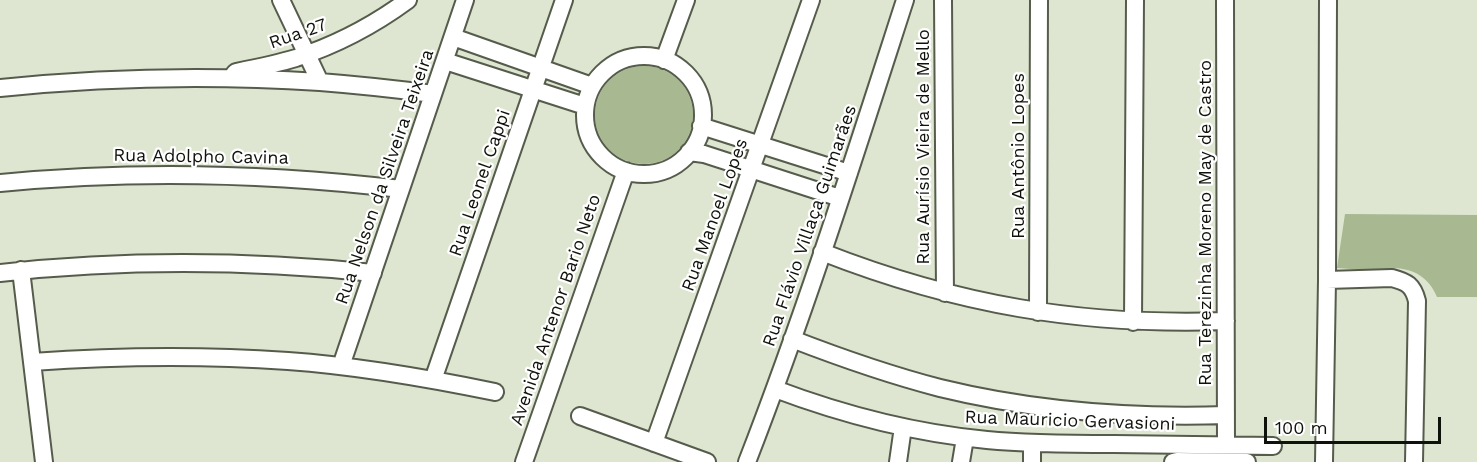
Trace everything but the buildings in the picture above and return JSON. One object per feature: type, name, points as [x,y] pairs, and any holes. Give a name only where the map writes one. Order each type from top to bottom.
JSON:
[{"type":"street","points":[[280,0],[320,82]]},
{"type":"street","name":"Rua 27","points":[[228,78],[236,72],[294,58],[338,41],[360,31],[408,0]]},
{"type":"street","name":"Rua Nelson da Silveira Teixeira","points":[[341,366],[465,0]]},
{"type":"street","name":"Rua Leonel Cappi","points":[[433,380],[564,0]]},
{"type":"street","points":[[664,60],[686,0]]},
{"type":"street","name":"Rua Manoel Lopes","points":[[654,443],[812,0]]},
{"type":"street","name":"Rua Flávio Villaça Guimarães","points":[[747,462],[775,389],[822,252],[905,0]]},
{"type":"street","name":"Rua Aurísio Vieira de Mello","points":[[943,0],[945,293]]},
{"type":"street","name":"Rua Antônio Lopes","points":[[1038,312],[1039,0]]},
{"type":"street","points":[[1133,322],[1135,0]]},
{"type":"street","name":"Rua Terezinha Moreno May de Castro","points":[[1225,0],[1226,445]]},
{"type":"street","points":[[1324,462],[1328,0]]},
{"type":"street","points":[[453,37],[592,86]]},
{"type":"street","points":[[644,56],[664,60],[682,70],[696,87],[702,106],[701,126],[695,144],[674,165],[656,172],[626,171],[608,161],[594,147],[586,127],[585,106],[592,86],[605,70],[623,59],[644,56]]},
{"type":"street","points":[[445,61],[585,106]]},
{"type":"street","points":[[0,88],[91,80],[228,78],[320,82],[434,94]]},
{"type":"street","points":[[701,126],[849,173]]},
{"type":"street","points":[[689,152],[704,154],[840,198]]},
{"type":"street","name":"Avenida Antenor Bario Neto","points":[[524,462],[626,171]]},
{"type":"street","name":"Rua Adolpho Cavina","points":[[0,183],[88,176],[193,174],[297,178],[401,189]]},
{"type":"street","points":[[822,252],[883,275],[991,304],[1038,312],[1133,322],[1226,321]]},
{"type":"street","points":[[0,273],[103,264],[211,262],[373,273]]},
{"type":"street","points":[[21,270],[44,462]]},
{"type":"street","points":[[1326,280],[1392,278],[1409,284],[1415,292],[1417,301],[1414,462]]},
{"type":"street","points":[[792,339],[829,354],[940,388],[1019,403],[1112,414],[1226,415]]},
{"type":"street","points":[[32,362],[186,356],[289,361],[341,366],[495,392]]},
{"type":"street","name":"Rua Mauricio Gervasioni","points":[[775,389],[834,410],[903,427],[965,438],[1048,444],[1273,446]]},
{"type":"street","points":[[580,416],[707,462]]},
{"type":"street","points":[[898,462],[903,427]]},
{"type":"street","points":[[961,462],[965,438]]},
{"type":"street","points":[[1173,462],[1247,462]]},
{"type":"green space","points":[[644,66],[663,70],[679,80],[689,96],[693,115],[689,134],[679,150],[663,160],[644,164],[625,160],[609,150],[599,134],[595,115],[599,96],[609,80],[625,70]]},
{"type":"green space","points":[[1345,214],[1477,215],[1477,297],[1437,297],[1425,280],[1408,270],[1394,268],[1392,272],[1337,268]]}]
